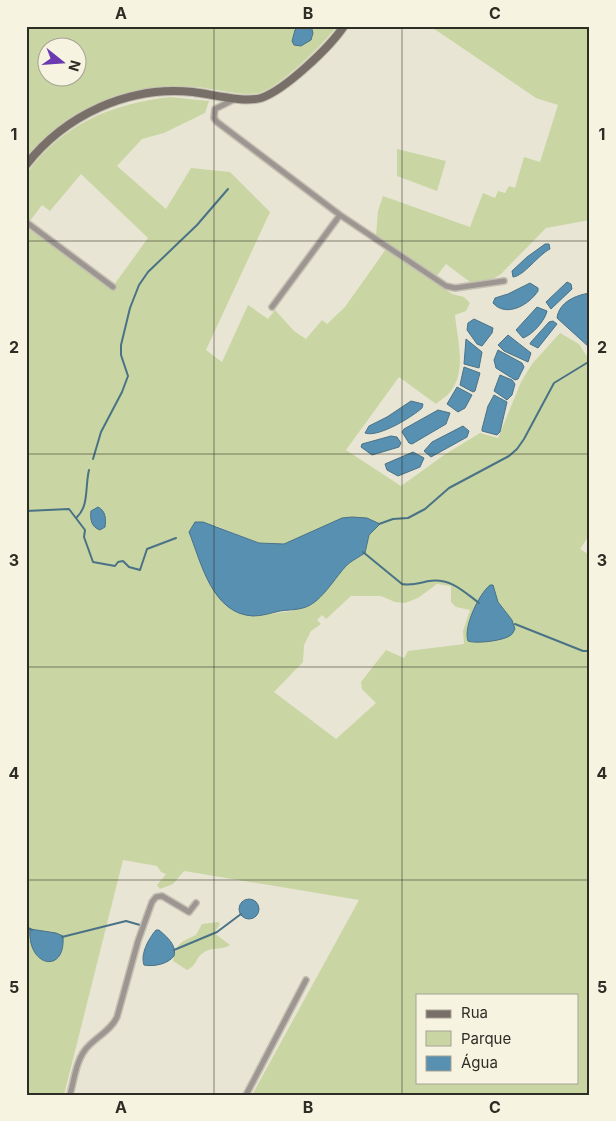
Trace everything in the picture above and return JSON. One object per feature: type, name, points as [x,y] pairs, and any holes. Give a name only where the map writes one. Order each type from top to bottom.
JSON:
[{"type":"main road","points":[[26,165],[58,132],[93,110],[113,102],[170,92],[253,99],[275,91],[328,47],[344,26]]},
{"type":"street","points":[[238,98],[215,108],[214,118],[217,122],[340,215],[450,287],[504,281]]},
{"type":"street","points":[[272,307],[340,215]]},
{"type":"street","points":[[26,222],[113,287]]},
{"type":"street","points":[[70,1095],[78,1065],[85,1050],[116,1020],[152,902],[156,897],[162,896],[189,912],[196,903]]},
{"type":"street","points":[[246,1095],[306,980]]},
{"type":"green space","points":[[26,26],[337,26],[323,43],[301,64],[278,83],[259,93],[244,94],[171,86],[147,88],[124,93],[81,111],[43,139],[26,157]]},
{"type":"green space","points":[[430,26],[590,26],[590,220],[546,228],[501,274],[493,279],[470,282],[446,264],[436,277],[376,236],[378,211],[383,196],[470,227],[483,193],[495,198],[498,191],[505,193],[509,186],[515,188],[524,157],[540,162],[558,105],[536,98]]},
{"type":"green space","points":[[170,97],[209,101],[205,113],[164,133],[142,139],[117,166],[166,209],[191,168],[230,172],[270,212],[206,350],[222,362],[248,305],[268,319],[275,310],[294,331],[306,339],[322,320],[327,324],[345,307],[386,249],[452,294],[464,297],[470,303],[466,311],[455,315],[460,361],[457,380],[450,392],[436,404],[399,377],[346,450],[401,486],[444,455],[480,433],[498,438],[521,382],[532,364],[560,333],[579,344],[586,355],[590,355],[590,534],[580,549],[590,555],[590,1095],[252,1095],[359,900],[184,871],[173,884],[160,889],[157,885],[166,874],[161,872],[157,866],[123,860],[64,1095],[26,1095],[26,227],[111,289],[148,238],[81,174],[50,211],[42,205],[30,221],[26,218],[26,174],[40,157],[72,130],[89,119],[127,105]],"holes":[[[352,517],[369,535],[365,553],[346,566],[317,600],[291,611],[255,616],[214,525],[259,543],[284,544],[342,518]],[[437,584],[451,586],[451,602],[456,607],[470,610],[463,631],[464,644],[408,651],[404,658],[386,650],[361,682],[362,689],[376,703],[336,739],[274,692],[303,662],[304,645],[311,631],[321,624],[317,620],[322,615],[326,619],[351,596],[381,596],[395,602],[405,603],[418,598]]]},
{"type":"green space","points":[[397,149],[446,161],[437,191],[397,176]]},
{"type":"green space","points":[[218,922],[220,924],[214,933],[230,945],[206,951],[187,970],[173,961],[177,947],[196,935],[202,924]]},
{"type":"water","points":[[299,26],[311,26],[313,33],[311,40],[301,46],[294,45],[292,41],[295,30]]},
{"type":"water","points":[[545,244],[549,244],[550,249],[522,273],[513,277],[512,271]]},
{"type":"water","points":[[567,282],[571,284],[572,289],[551,309],[546,302]]},
{"type":"water","points":[[530,283],[538,288],[538,291],[523,305],[517,308],[504,309],[493,303],[495,298]]},
{"type":"water","points":[[590,293],[590,348],[557,318],[558,312],[569,300]]},
{"type":"water","points":[[537,307],[547,311],[546,315],[538,327],[523,338],[516,330]]},
{"type":"water","points":[[474,319],[493,328],[492,333],[482,346],[477,344],[467,330],[468,323]]},
{"type":"water","points":[[553,321],[557,324],[538,348],[530,344],[549,322]]},
{"type":"water","points":[[508,335],[531,353],[528,362],[504,351],[498,345]]},
{"type":"water","points":[[466,339],[482,352],[479,368],[464,364]]},
{"type":"water","points":[[498,350],[522,363],[524,367],[518,379],[515,380],[496,368],[494,360]]},
{"type":"water","points":[[464,367],[480,373],[475,391],[473,392],[460,385]]},
{"type":"water","points":[[500,375],[512,380],[515,384],[512,395],[507,400],[494,391]]},
{"type":"water","points":[[457,387],[472,395],[465,408],[458,412],[447,404]]},
{"type":"water","points":[[494,395],[507,402],[500,432],[497,435],[482,431],[488,406]]},
{"type":"water","points":[[411,401],[423,404],[422,408],[386,430],[371,434],[365,433],[369,426]]},
{"type":"water","points":[[438,410],[450,413],[446,424],[412,444],[409,443],[402,432],[404,429]]},
{"type":"water","points":[[463,426],[469,431],[467,437],[431,457],[424,451],[432,442]]},
{"type":"water","points":[[391,436],[397,437],[401,443],[399,447],[372,455],[361,447],[362,444]]},
{"type":"water","points":[[413,452],[424,458],[420,467],[398,476],[387,470],[385,464]]},
{"type":"water","points":[[98,507],[103,511],[105,518],[105,527],[100,530],[93,525],[91,517],[91,511]]},
{"type":"water","points":[[342,518],[367,518],[380,524],[369,535],[365,553],[346,566],[324,593],[312,604],[298,609],[256,616],[239,613],[227,606],[218,596],[204,571],[189,532],[195,522],[203,522],[259,543],[284,544]]},
{"type":"water","points":[[490,585],[493,585],[498,602],[512,620],[515,629],[511,635],[502,639],[483,642],[468,641],[468,628],[473,611],[481,596]]},
{"type":"water","points":[[249,899],[256,902],[259,909],[256,916],[249,919],[242,916],[239,909],[242,902]]},
{"type":"water","points":[[30,929],[63,936],[59,957],[53,961],[46,961],[40,958],[34,952]]},
{"type":"water","points":[[156,930],[159,930],[171,942],[175,952],[174,956],[160,964],[144,965],[144,951]]},
{"type":"waterway","points":[[93,459],[101,432],[122,392],[128,376],[121,355],[121,345],[130,308],[139,285],[148,272],[197,225],[228,189]]},
{"type":"waterway","points":[[379,524],[393,519],[408,518],[425,509],[449,488],[509,456],[524,439],[554,383],[590,361]]},
{"type":"waterway","points":[[77,517],[85,502],[89,470]]},
{"type":"waterway","points":[[26,511],[69,509],[85,530],[84,537],[93,562],[115,566],[118,562],[123,561],[129,567],[140,570],[147,549],[176,538]]},
{"type":"waterway","points":[[363,552],[402,584],[444,581],[456,586],[479,603]]},
{"type":"waterway","points":[[515,624],[583,651],[590,651]]},
{"type":"waterway","points":[[174,950],[217,932],[241,914]]},
{"type":"waterway","points":[[62,937],[126,921],[140,925]]},
{"type":"waterway","points":[[26,927],[32,930]]}]
